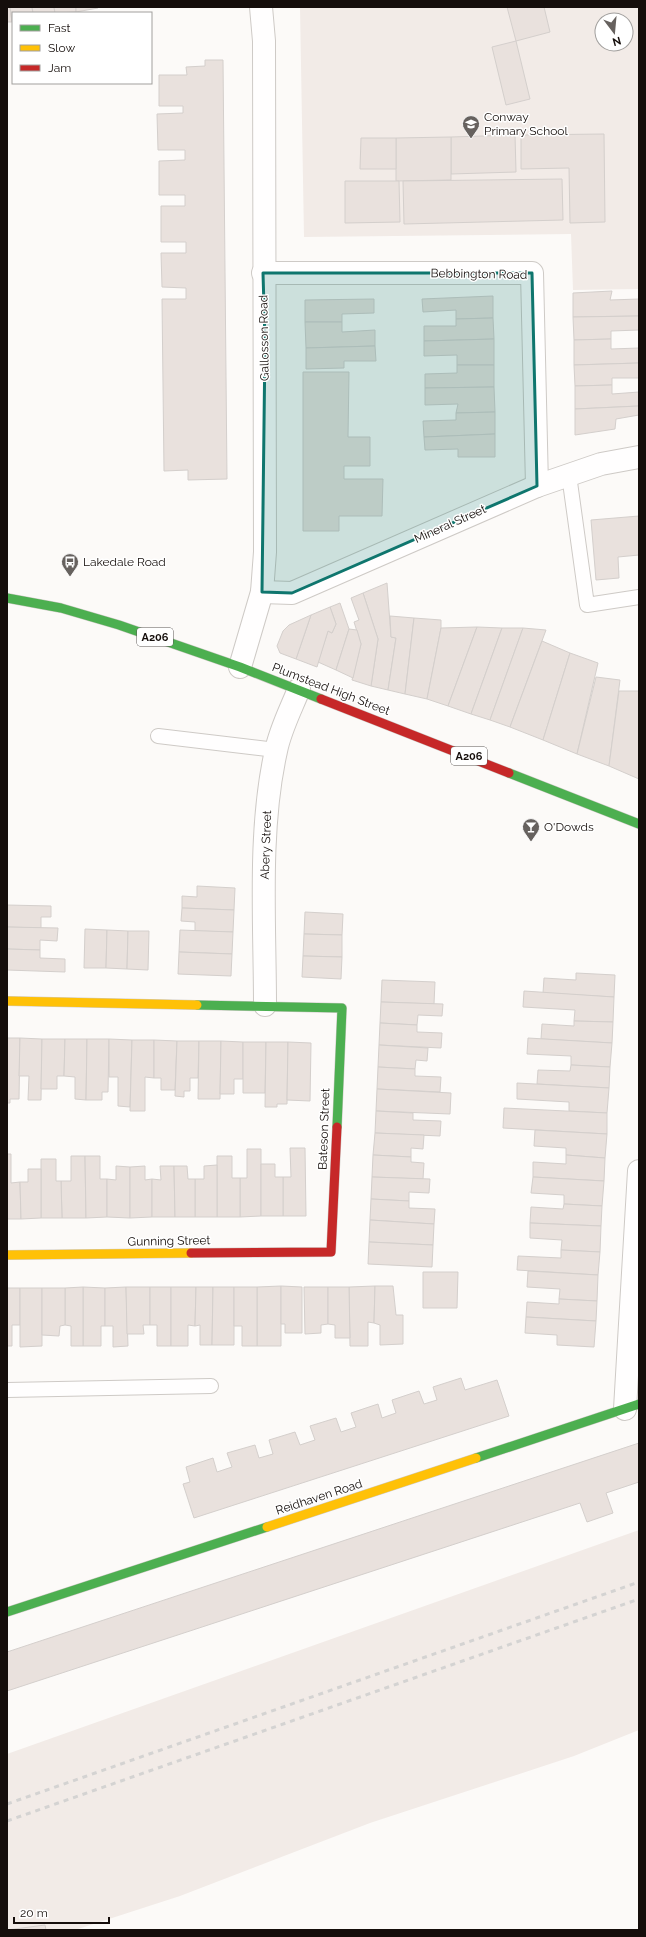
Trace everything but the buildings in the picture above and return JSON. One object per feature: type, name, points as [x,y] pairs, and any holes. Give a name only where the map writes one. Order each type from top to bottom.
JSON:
[{"type":"street","name":"Gallosson Road","points":[[240,667],[262,592],[265,552],[265,358],[263,273],[264,41],[261,7]]},
{"type":"street","name":"Bebbington Road","points":[[263,273],[532,273],[537,486]]},
{"type":"street","name":"Mineral Street","points":[[262,592],[292,593],[537,486],[601,464],[639,457]]},
{"type":"street","name":"Plumstead High Street","points":[[7,598],[61,608],[119,625],[240,667],[639,824]]},
{"type":"street","name":"Abery Street","points":[[265,1006],[265,834],[269,788],[276,750],[299,689]]},
{"type":"street","points":[[7,1001],[265,1006]]},
{"type":"street","name":"Bateson Street","points":[[265,1006],[342,1008],[331,1252]]},
{"type":"street","points":[[632,1406],[639,1171]]},
{"type":"street","name":"Gunning Street","points":[[7,1255],[331,1252]]},
{"type":"street","name":"Reidhaven Road","points":[[7,1612],[632,1406]]},
{"type":"lane","points":[[569,475],[587,605],[639,597]]},
{"type":"lane","points":[[158,736],[276,750]]},
{"type":"lane","points":[[7,1390],[211,1386]]},
{"type":"highlighted area","points":[[263,273],[532,273],[537,486],[292,593],[262,592],[265,342]]},
{"type":"shaded area","name":"Conway Primary School","points":[[300,7],[639,7],[639,289],[573,290],[571,234],[304,237]]},
{"type":"shaded area","points":[[639,1530],[639,1730],[574,1756],[370,1823],[180,1896],[75,1930],[7,1930],[7,1754]]},
{"type":"railway","points":[[7,1804],[639,1582]]},
{"type":"railway","points":[[7,1821],[639,1599]]},
{"type":"traffic: fast","points":[[7,598],[61,608],[119,625],[240,667],[321,699]]},
{"type":"traffic: fast","points":[[509,773],[639,824]]},
{"type":"traffic: fast","points":[[197,1005],[342,1008],[337,1127]]},
{"type":"traffic: fast","points":[[476,1458],[639,1404]]},
{"type":"traffic: fast","points":[[7,1612],[267,1527]]},
{"type":"traffic: slow","points":[[7,1001],[197,1005]]},
{"type":"traffic: slow","points":[[7,1255],[191,1253]]},
{"type":"traffic: slow","points":[[267,1527],[476,1458]]},
{"type":"traffic: jam","points":[[321,699],[509,773]]},
{"type":"traffic: jam","points":[[191,1253],[331,1252],[337,1127]]},
{"type":"place","name":"Conway Primary School","points":[[471,139]]},
{"type":"place","name":"Lakedale Road","points":[[70,577]]},
{"type":"place","name":"O'Dowds","points":[[531,842]]}]
